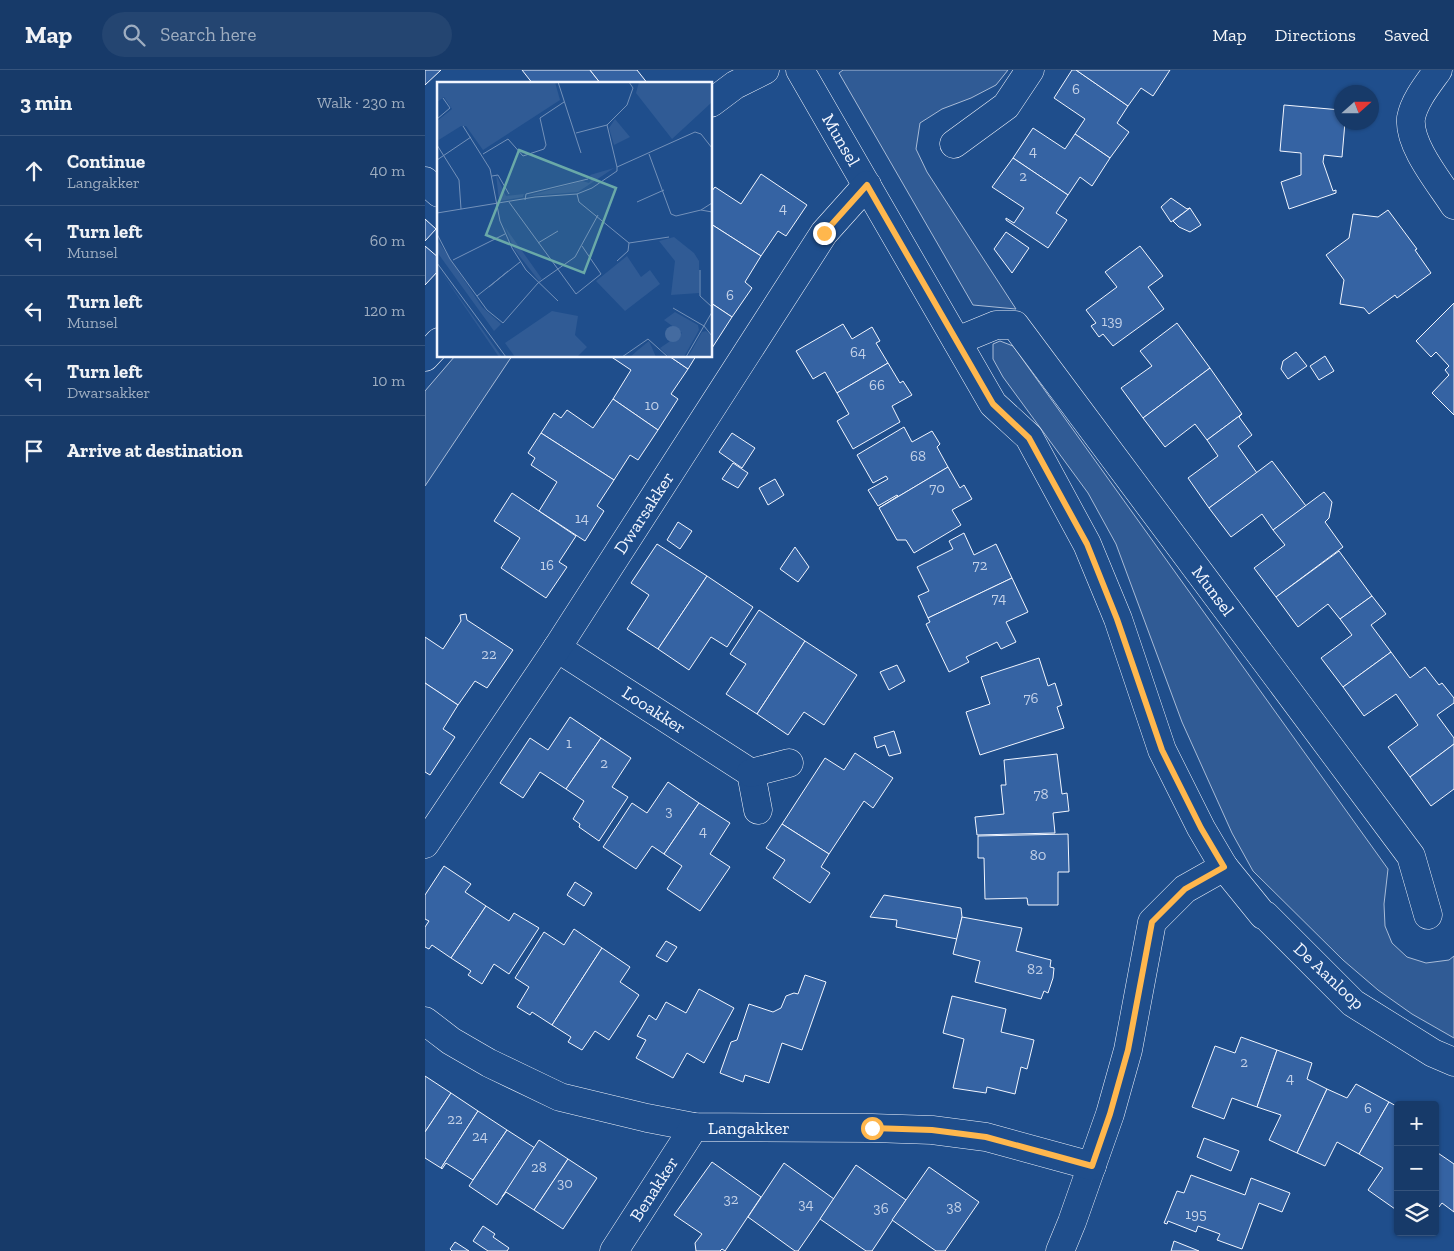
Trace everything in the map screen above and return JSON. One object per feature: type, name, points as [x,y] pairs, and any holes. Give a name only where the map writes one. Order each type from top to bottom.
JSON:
[{"type":"street","points":[[713,101],[735,85],[765,70]]},
{"type":"street","name":"Munsel","points":[[800,70],[993,404],[1029,438],[1087,544],[1117,619],[1162,750],[1201,828],[1224,867]]},
{"type":"street","points":[[954,144],[1006,106],[1030,70]]},
{"type":"street","points":[[1438,70],[1419,98],[1411,118],[1413,136],[1422,155],[1454,205]]},
{"type":"street","points":[[425,180],[437,191]]},
{"type":"street","name":"Dwarsakker","points":[[425,844],[557,648],[824,233],[867,185]]},
{"type":"street","name":"Munsel","points":[[957,341],[995,325],[1015,325],[1411,856],[1428,915]]},
{"type":"street","points":[[425,358],[437,344]]},
{"type":"street","name":"Looakker","points":[[557,648],[751,773]]},
{"type":"street","points":[[759,810],[751,773],[789,763]]},
{"type":"street","points":[[1060,1251],[1110,1114],[1128,1050],[1152,922],[1185,889],[1224,867]]},
{"type":"street","name":"De Aanloop","points":[[1224,867],[1263,915],[1353,1003],[1433,1052],[1454,1062]]},
{"type":"street","name":"Langakker","points":[[425,1021],[451,1041],[489,1063],[560,1097],[647,1118],[694,1127],[932,1130],[986,1137],[1092,1166]]},
{"type":"street","name":"Benakker","points":[[614,1251],[694,1127]]},
{"type":"shaded area","points":[[843,70],[1008,70],[996,85],[971,98],[942,109],[920,123],[916,149],[927,172],[1016,309],[973,305],[839,73]]},
{"type":"shaded area","points":[[1000,341],[1013,346],[1388,869],[1384,904],[1385,926],[1392,943],[1407,957],[1426,963],[1449,960],[1454,956],[1454,1038],[1412,1014],[1378,990],[1343,960],[1253,871],[1232,833],[1182,722],[1116,544],[1088,493],[1003,377],[993,359],[993,344]]},
{"type":"shaded area","points":[[453,358],[511,358],[425,486],[425,391]]},
{"type":"building","points":[[425,70],[441,70],[425,85]]},
{"type":"building","points":[[522,70],[590,70],[599,82],[531,82]]},
{"type":"building","points":[[590,70],[637,70],[646,82],[599,82]]},
{"type":"building","points":[[1072,70],[1076,70],[1128,106],[1117,123],[1129,132],[1110,158],[1075,134],[1085,119],[1054,98]]},
{"type":"building","points":[[1076,70],[1170,70],[1153,96],[1141,88],[1128,106]]},
{"type":"building","points":[[1284,105],[1334,109],[1334,130],[1344,130],[1342,157],[1324,155],[1323,162],[1333,191],[1336,190],[1336,193],[1289,209],[1281,182],[1301,175],[1301,153],[1280,151]]},
{"type":"building","points":[[1033,128],[1065,149],[1075,134],[1110,158],[1092,186],[1080,177],[1068,195],[1013,158]]},
{"type":"building","points":[[1013,158],[1068,195],[1056,213],[1067,220],[1048,248],[1006,220],[1006,218],[1014,223],[1024,208],[992,187]]},
{"type":"building","points":[[761,174],[807,205],[786,236],[778,231],[761,256],[713,225],[713,190],[715,187],[741,204]]},
{"type":"building","points":[[1171,198],[1187,209],[1190,208],[1171,222],[1161,207]]},
{"type":"building","points":[[1190,208],[1201,225],[1190,232],[1179,227],[1173,221]]},
{"type":"building","points":[[1388,210],[1417,249],[1415,250],[1431,273],[1397,298],[1395,295],[1369,314],[1364,308],[1340,304],[1344,280],[1326,255],[1349,238],[1353,214],[1378,217]]},
{"type":"building","points":[[425,219],[436,229],[425,241]]},
{"type":"building","points":[[713,225],[761,256],[745,282],[752,288],[732,317],[713,304]]},
{"type":"building","points":[[1006,232],[1029,248],[1012,273],[994,249]]},
{"type":"building","points":[[425,246],[437,256],[437,272],[425,285]]},
{"type":"building","points":[[1140,246],[1163,276],[1148,287],[1164,309],[1113,346],[1103,334],[1099,337],[1091,326],[1096,323],[1086,310],[1117,287],[1105,272]]},
{"type":"building","points":[[1454,303],[1454,415],[1432,393],[1449,375],[1445,370],[1449,366],[1436,352],[1431,357],[1416,341]]},
{"type":"building","points":[[713,304],[732,317],[713,346]]},
{"type":"building","points":[[1177,323],[1210,368],[1143,418],[1121,388],[1152,366],[1140,351]]},
{"type":"building","points":[[843,324],[852,339],[872,327],[880,341],[876,343],[888,363],[837,393],[825,372],[813,379],[796,351]]},
{"type":"building","points":[[1296,352],[1307,366],[1288,379],[1281,369],[1283,361]]},
{"type":"building","points":[[1325,356],[1334,371],[1319,380],[1310,366]]},
{"type":"building","points":[[613,358],[672,358],[688,369],[671,394],[678,399],[658,430],[613,399],[631,370]]},
{"type":"building","points":[[672,358],[695,358],[688,369]]},
{"type":"building","points":[[888,363],[900,383],[903,381],[912,395],[892,406],[900,422],[853,449],[837,421],[849,414],[837,393]]},
{"type":"building","points":[[1210,368],[1242,414],[1207,440],[1195,424],[1165,447],[1143,418]]},
{"type":"building","points":[[613,399],[658,430],[638,460],[630,455],[614,480],[541,433],[554,413],[561,418],[567,410],[593,428]]},
{"type":"building","points":[[1242,414],[1239,417],[1252,435],[1238,446],[1257,473],[1209,508],[1188,478],[1218,456],[1207,440]]},
{"type":"building","points":[[904,427],[912,442],[932,431],[940,444],[937,447],[948,467],[879,508],[898,496],[878,506],[868,490],[888,479],[886,476],[873,483],[857,455]]},
{"type":"building","points":[[541,433],[614,480],[597,506],[604,511],[585,541],[539,511],[557,482],[531,465],[535,458],[528,453]]},
{"type":"building","points":[[732,433],[755,448],[742,468],[719,452]]},
{"type":"building","points":[[1272,461],[1306,506],[1273,530],[1262,514],[1231,537],[1209,508]]},
{"type":"building","points":[[733,463],[748,473],[738,488],[722,479]]},
{"type":"building","points":[[948,467],[960,488],[964,485],[972,499],[952,510],[961,525],[914,553],[906,540],[897,540],[879,508]]},
{"type":"building","points":[[775,479],[784,495],[768,505],[759,488]]},
{"type":"building","points":[[1324,492],[1332,502],[1329,518],[1325,522],[1343,547],[1276,597],[1254,568],[1285,545],[1273,530]]},
{"type":"building","points":[[512,493],[576,536],[559,562],[567,567],[546,598],[501,568],[520,538],[494,521]]},
{"type":"building","points":[[678,522],[692,531],[680,549],[667,540]]},
{"type":"building","points":[[964,533],[974,555],[996,544],[1012,578],[928,618],[918,596],[929,591],[917,567],[953,549],[949,541]]},
{"type":"building","points":[[657,544],[707,576],[658,649],[627,629],[649,595],[631,583]]},
{"type":"building","points":[[795,547],[809,567],[798,582],[780,569]]},
{"type":"building","points":[[1339,551],[1372,596],[1340,619],[1328,604],[1298,627],[1276,597]]},
{"type":"building","points":[[707,576],[753,607],[727,647],[711,637],[689,670],[658,649]]},
{"type":"building","points":[[1012,578],[1028,612],[1006,622],[1016,642],[1001,649],[997,642],[966,657],[969,662],[949,672],[926,624],[930,622],[928,618]]},
{"type":"building","points":[[1372,596],[1386,614],[1371,625],[1391,652],[1343,687],[1321,658],[1352,635],[1340,619]]},
{"type":"building","points":[[759,610],[805,641],[757,714],[726,694],[746,664],[730,654]]},
{"type":"building","points":[[466,614],[467,620],[513,650],[487,688],[475,681],[458,705],[425,683],[425,637],[443,649],[461,621],[460,615]]},
{"type":"building","points":[[805,641],[857,675],[824,725],[804,712],[788,735],[757,714]]},
{"type":"building","points":[[1391,652],[1410,678],[1425,667],[1439,685],[1442,683],[1454,698],[1454,703],[1437,715],[1454,738],[1454,744],[1410,777],[1388,747],[1418,725],[1396,694],[1364,716],[1343,687]]},
{"type":"building","points":[[1039,658],[1048,686],[1055,683],[1062,705],[1057,707],[1064,728],[980,755],[966,712],[990,704],[981,677]]},
{"type":"building","points":[[897,665],[905,681],[889,690],[880,672]]},
{"type":"building","points":[[425,683],[458,705],[443,729],[455,737],[430,775],[425,772]]},
{"type":"building","points":[[570,717],[601,738],[566,789],[540,772],[523,798],[500,783],[530,738],[548,750]]},
{"type":"building","points":[[894,731],[901,753],[889,756],[885,745],[877,748],[874,737]]},
{"type":"building","points":[[601,738],[631,758],[612,787],[628,797],[599,841],[579,827],[580,824],[573,819],[584,801],[566,789]]},
{"type":"building","points":[[1454,744],[1454,789],[1431,806],[1410,777]]},
{"type":"building","points":[[855,753],[893,778],[873,808],[864,801],[829,854],[782,824],[825,758],[844,770]]},
{"type":"building","points":[[1057,754],[1062,794],[1067,793],[1069,811],[1053,813],[1055,833],[977,835],[975,817],[1004,814],[1001,785],[1006,785],[1004,760]]},
{"type":"building","points":[[668,782],[699,803],[664,854],[652,846],[636,869],[603,847],[632,803],[647,813]]},
{"type":"building","points":[[699,803],[730,823],[710,854],[730,867],[700,911],[667,889],[682,866],[664,854]]},
{"type":"building","points":[[782,824],[829,854],[821,867],[830,873],[810,903],[773,878],[785,860],[766,848]]},
{"type":"building","points":[[1068,834],[1069,872],[1058,872],[1058,905],[1028,905],[1027,898],[985,899],[984,858],[978,858],[978,836]]},
{"type":"building","points":[[444,866],[471,884],[465,892],[486,906],[451,958],[432,945],[429,949],[425,947],[425,927],[429,921],[425,919],[425,895]]},
{"type":"building","points":[[575,882],[592,893],[584,906],[567,895]]},
{"type":"building","points":[[884,895],[961,908],[962,917],[957,939],[896,927],[897,920],[870,917]]},
{"type":"building","points":[[486,906],[509,921],[514,913],[539,928],[509,974],[494,964],[482,984],[468,975],[471,971],[451,958]]},
{"type":"building","points":[[962,917],[1022,928],[1016,951],[1051,960],[1050,967],[1054,968],[1048,993],[1044,991],[1041,999],[975,982],[980,961],[953,954]]},
{"type":"building","points":[[574,929],[602,948],[552,1025],[532,1012],[530,1015],[517,1007],[529,987],[515,978],[544,932],[564,945]]},
{"type":"building","points":[[666,941],[677,947],[667,962],[656,956]]},
{"type":"building","points":[[602,948],[630,967],[620,982],[639,995],[609,1040],[595,1031],[582,1050],[568,1042],[571,1037],[552,1025]]},
{"type":"building","points":[[805,975],[826,982],[802,1050],[782,1043],[769,1083],[745,1075],[743,1082],[720,1073],[731,1042],[737,1040],[749,1004],[773,1012],[781,1008],[786,996],[794,993],[798,994]]},
{"type":"building","points":[[699,989],[734,1008],[704,1063],[687,1053],[673,1078],[636,1058],[646,1040],[637,1036],[649,1015],[656,1020],[666,1002],[686,1013]]},
{"type":"building","points":[[952,996],[1006,1009],[1001,1032],[1034,1040],[1027,1069],[1021,1067],[1015,1094],[987,1087],[986,1093],[953,1088],[964,1039],[943,1033]]},
{"type":"building","points":[[1241,1037],[1277,1050],[1257,1107],[1232,1098],[1224,1119],[1192,1107],[1215,1046],[1235,1053]]},
{"type":"building","points":[[1277,1050],[1312,1063],[1307,1079],[1327,1089],[1297,1153],[1269,1140],[1281,1115],[1257,1107]]},
{"type":"building","points":[[425,1076],[451,1093],[425,1132]]},
{"type":"building","points":[[1356,1084],[1389,1102],[1359,1154],[1337,1142],[1325,1166],[1297,1153],[1327,1089],[1347,1098]]},
{"type":"building","points":[[451,1093],[478,1111],[441,1168],[425,1158],[425,1132]]},
{"type":"building","points":[[1389,1102],[1394,1105],[1394,1208],[1368,1190],[1383,1168],[1359,1154]]},
{"type":"building","points":[[478,1111],[507,1130],[473,1180],[446,1163],[441,1168]]},
{"type":"building","points":[[507,1130],[535,1148],[497,1205],[469,1186]]},
{"type":"building","points":[[1204,1138],[1239,1151],[1231,1171],[1197,1157]]},
{"type":"building","points":[[539,1140],[568,1159],[534,1210],[506,1192],[502,1197]]},
{"type":"building","points":[[1439,1154],[1454,1164],[1454,1212],[1442,1203],[1439,1207]]},
{"type":"building","points":[[568,1159],[597,1178],[563,1229],[534,1210]]},
{"type":"building","points":[[712,1162],[761,1197],[725,1251],[722,1249],[720,1251],[696,1251],[695,1243],[702,1234],[674,1215]]},
{"type":"building","points":[[784,1163],[834,1199],[798,1251],[795,1251],[748,1217]]},
{"type":"building","points":[[856,1165],[906,1200],[872,1251],[866,1251],[820,1219]]},
{"type":"building","points":[[929,1167],[979,1202],[945,1251],[936,1251],[892,1220]]},
{"type":"building","points":[[1191,1175],[1245,1195],[1251,1178],[1290,1193],[1282,1212],[1259,1203],[1242,1249],[1217,1240],[1220,1234],[1198,1226],[1196,1232],[1168,1221],[1167,1224],[1164,1223],[1177,1191],[1184,1193]]},
{"type":"building","points":[[483,1226],[495,1234],[493,1237],[509,1248],[507,1251],[488,1251],[473,1241]]},
{"type":"building","points":[[1174,1241],[1199,1251],[1171,1251]]},
{"type":"building","points":[[455,1242],[469,1251],[452,1251],[450,1249]]},
{"type":"route","points":[[824,233],[867,185],[993,404],[1029,438],[1087,544],[1117,619],[1162,750],[1201,828],[1224,867],[1185,889],[1152,922],[1128,1050],[1110,1114],[1092,1166],[986,1137],[932,1130],[872,1128]]}]
